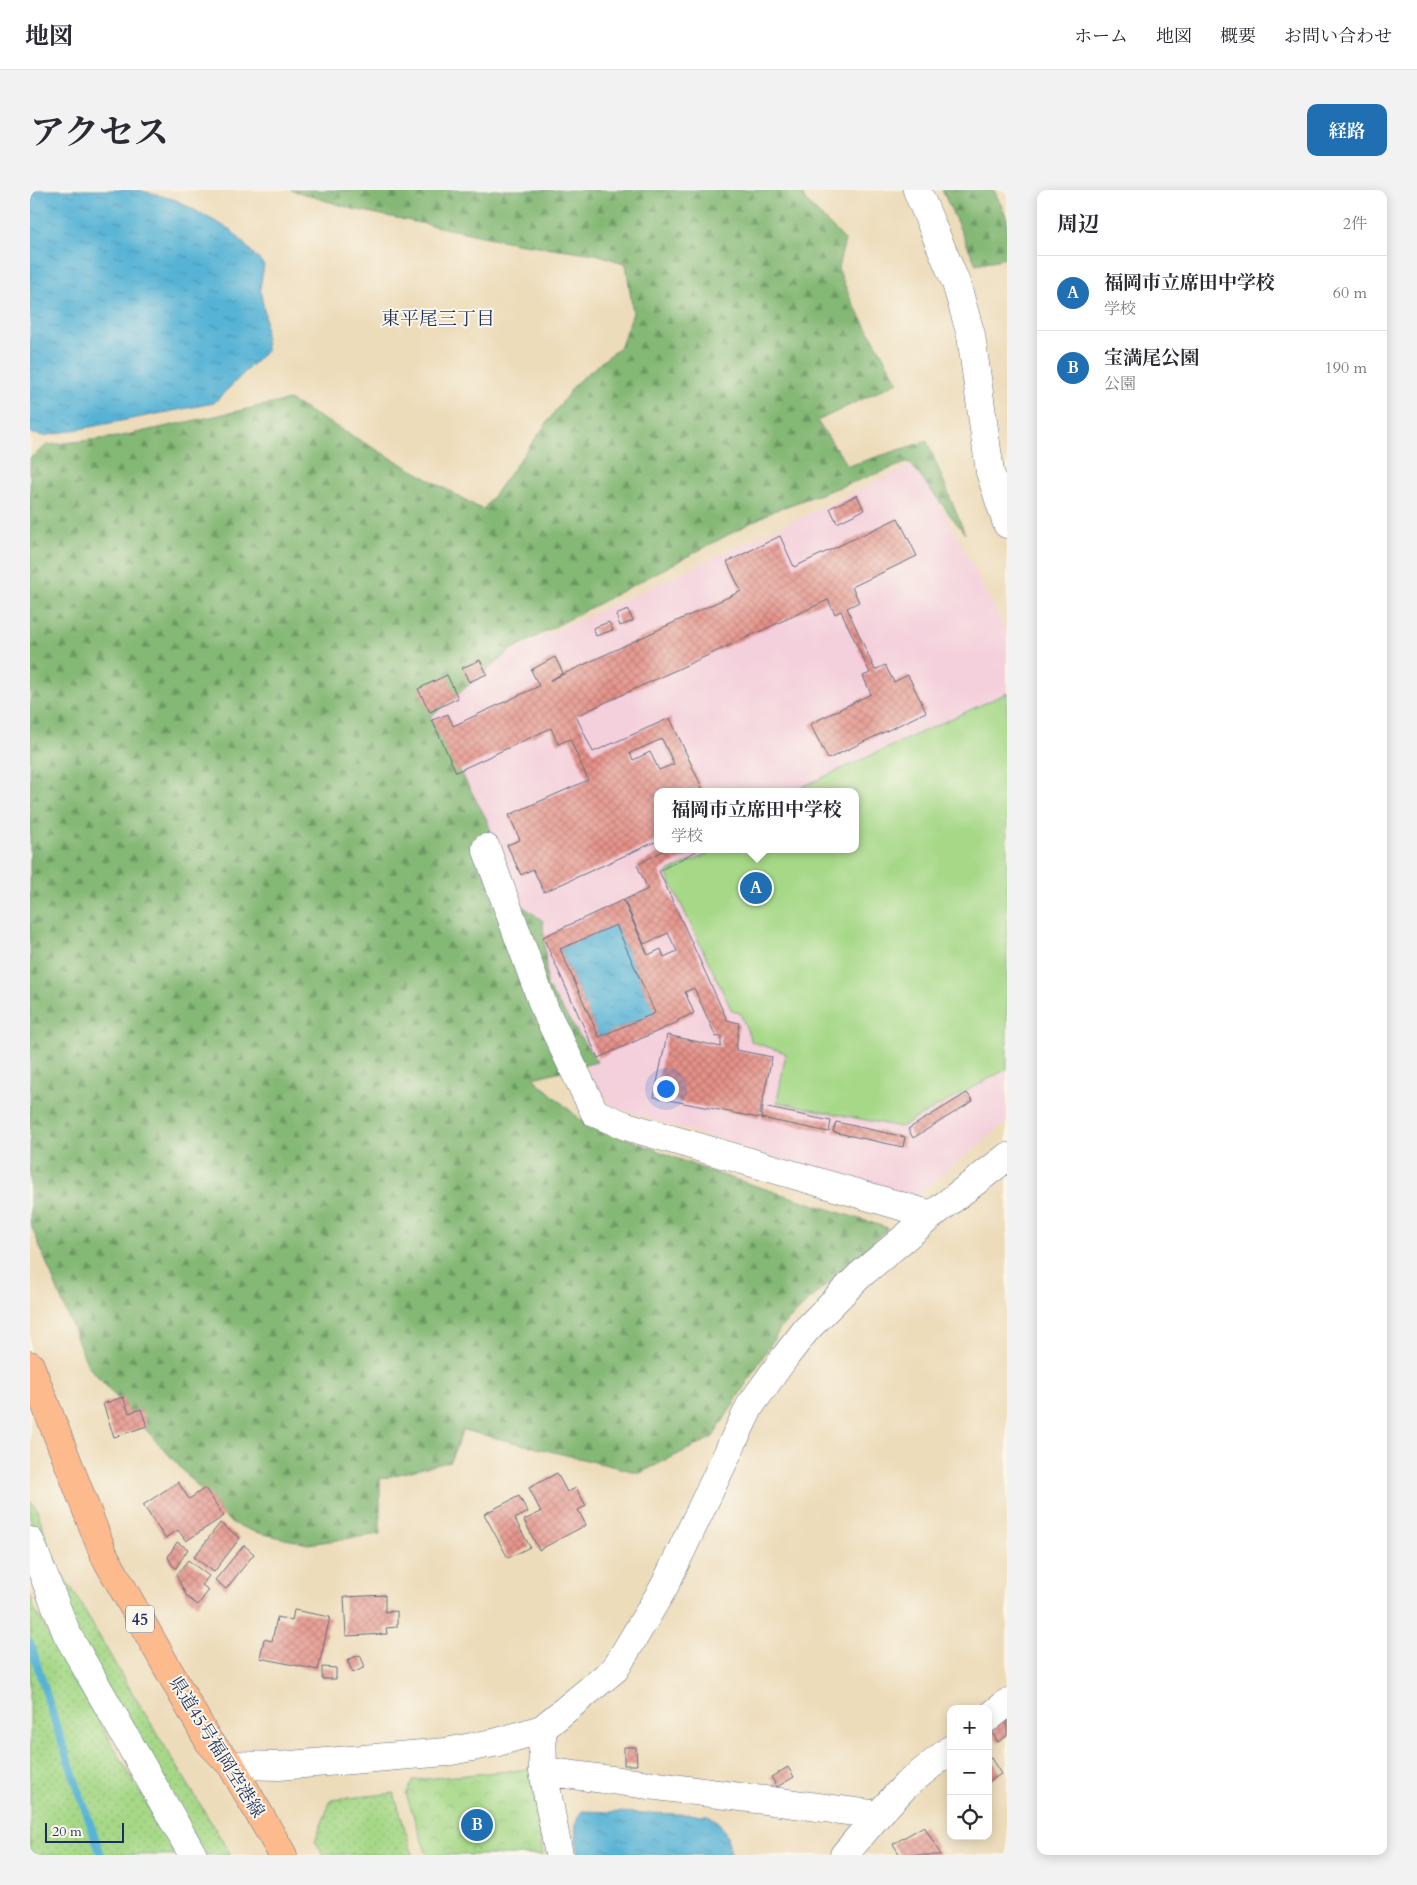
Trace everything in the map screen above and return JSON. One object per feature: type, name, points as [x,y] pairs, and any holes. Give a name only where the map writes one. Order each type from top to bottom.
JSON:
[{"type":"main road","name":"県道45号福岡空港線","points":[[30,1365],[104,1554],[209,1742],[231,1765],[283,1855]]},
{"type":"street","points":[[917,190],[956,283],[971,335],[990,472],[1007,524]]},
{"type":"street","points":[[486,848],[545,1010],[594,1113],[626,1126],[932,1215]]},
{"type":"street","points":[[231,1765],[279,1766],[446,1752],[498,1742],[542,1729],[615,1669],[664,1587],[750,1406],[806,1330],[859,1276],[932,1215],[1007,1157]]},
{"type":"street","points":[[30,1541],[67,1634],[193,1855]]},
{"type":"street","points":[[992,1715],[1007,1703]]},
{"type":"street","points":[[542,1729],[543,1771],[559,1855]]},
{"type":"street","points":[[844,1855],[878,1814],[906,1785],[950,1750]]},
{"type":"street","points":[[543,1771],[878,1814]]},
{"type":"shaded area","points":[[919,462],[1007,633],[1007,1121],[912,1200],[613,1107],[593,1080],[416,696]]},
{"type":"green space","points":[[291,190],[802,190],[804,199],[845,240],[838,268],[850,298],[898,382],[817,421],[848,466],[927,441],[965,534],[909,462],[773,511],[511,650],[430,717],[486,818],[520,904],[543,921],[547,986],[597,1062],[533,1078],[581,1120],[706,1170],[888,1228],[782,1326],[713,1437],[640,1473],[463,1430],[450,1461],[380,1479],[380,1534],[308,1544],[255,1532],[230,1522],[88,1366],[30,1222],[30,458],[47,445],[117,437],[289,400],[483,510],[576,383],[621,346],[633,313],[626,264],[596,254],[516,243],[353,209]]},
{"type":"green space","points":[[942,190],[994,190],[1007,218],[1007,258],[976,264]]},
{"type":"green space","points":[[1007,693],[1007,1069],[900,1127],[777,1102],[786,1053],[752,1042],[740,1013],[732,1011],[666,873],[709,853],[859,853],[859,788],[800,788]]},
{"type":"green space","points":[[30,1501],[36,1507],[55,1564],[76,1595],[119,1671],[231,1855],[200,1855],[69,1629],[30,1520]]},
{"type":"green space","points":[[30,1595],[35,1610],[176,1855],[30,1855]]},
{"type":"green space","points":[[530,1769],[543,1855],[427,1855],[406,1794],[414,1780]]},
{"type":"green space","points":[[394,1793],[413,1855],[324,1855],[315,1841],[331,1800]]},
{"type":"water","points":[[30,190],[139,190],[176,200],[231,230],[264,265],[260,288],[265,315],[266,351],[214,403],[43,436],[30,433]]},
{"type":"water","points":[[616,925],[655,1013],[599,1037],[560,949]]},
{"type":"water","points":[[582,1811],[708,1815],[725,1832],[731,1855],[579,1855],[576,1826]]},
{"type":"building","points":[[857,495],[864,510],[837,523],[830,508]]},
{"type":"building","points":[[898,518],[917,556],[852,587],[859,602],[847,608],[875,670],[885,665],[894,682],[908,675],[926,712],[828,759],[810,724],[871,694],[863,676],[870,673],[841,611],[835,614],[828,600],[576,716],[593,752],[670,718],[702,788],[654,788],[654,842],[544,892],[533,869],[521,875],[507,845],[520,840],[509,815],[588,780],[570,739],[558,744],[551,728],[456,772],[432,720],[448,714],[453,726],[539,686],[531,670],[555,657],[563,673],[549,681],[741,591],[727,562],[780,536],[794,567]],"holes":[[[662,739],[674,764],[659,770],[650,752],[633,760],[630,753]]]},
{"type":"building","points":[[628,610],[633,621],[620,626],[616,615]]},
{"type":"building","points":[[609,622],[613,630],[596,636],[593,628]]},
{"type":"building","points":[[480,660],[487,674],[469,682],[462,668]]},
{"type":"building","points":[[447,675],[458,698],[430,712],[418,689]]},
{"type":"building","points":[[659,853],[693,853],[659,871],[727,1020],[739,1023],[736,1050],[772,1057],[759,1118],[654,1097],[667,1035],[721,1047],[721,1036],[716,1037],[694,988],[685,992],[694,1013],[598,1058],[543,937],[623,900],[648,955],[661,949],[664,957],[677,951],[668,933],[644,944],[624,900],[648,889],[637,865]],"holes":[[[616,925],[655,1013],[599,1037],[560,949]]]},
{"type":"building","points":[[967,1093],[973,1101],[913,1138],[908,1129]]},
{"type":"building","points":[[763,1107],[831,1121],[829,1132],[761,1118]]},
{"type":"building","points":[[836,1122],[905,1137],[903,1147],[833,1132]]},
{"type":"building","points":[[123,1397],[129,1413],[141,1409],[147,1426],[114,1437],[103,1404]]},
{"type":"building","points":[[557,1473],[567,1492],[576,1488],[586,1506],[578,1510],[586,1525],[539,1550],[524,1520],[541,1512],[529,1488]]},
{"type":"building","points":[[178,1482],[189,1499],[205,1488],[224,1516],[186,1541],[178,1530],[165,1538],[143,1505]]},
{"type":"building","points":[[519,1496],[528,1512],[515,1519],[530,1547],[508,1558],[484,1514]]},
{"type":"building","points":[[220,1523],[240,1538],[214,1572],[194,1557]]},
{"type":"building","points":[[177,1542],[188,1549],[176,1568],[168,1557]]},
{"type":"building","points":[[244,1545],[254,1554],[226,1589],[215,1580]]},
{"type":"building","points":[[188,1560],[209,1576],[202,1585],[209,1590],[198,1605],[187,1597],[176,1575]]},
{"type":"building","points":[[385,1595],[385,1612],[397,1611],[397,1627],[386,1628],[387,1634],[346,1636],[344,1597]]},
{"type":"building","points":[[294,1610],[330,1617],[318,1670],[260,1658],[264,1639],[272,1641],[277,1617],[292,1621]]},
{"type":"building","points":[[360,1655],[365,1667],[353,1673],[347,1660]]},
{"type":"building","points":[[322,1667],[336,1668],[336,1679],[322,1679]]},
{"type":"building","points":[[1007,1717],[1007,1736],[998,1742],[992,1732],[992,1728]]},
{"type":"building","points":[[624,1747],[636,1747],[637,1765],[624,1765]]},
{"type":"building","points":[[992,1760],[1001,1774],[992,1780]]},
{"type":"building","points":[[788,1767],[794,1777],[777,1787],[771,1777]]},
{"type":"building","points":[[471,1823],[486,1823],[486,1835],[471,1835]]},
{"type":"building","points":[[924,1826],[941,1855],[900,1855],[893,1844]]},
{"type":"waterway","points":[[30,1642],[55,1722],[101,1855]]},
{"type":"place","name":"福岡市立席田中学校","points":[[756,888]]},
{"type":"place","name":"宝満尾公園","points":[[477,1825]]},
{"type":"district","name":"東平尾三丁目","points":[[438,318]]}]
